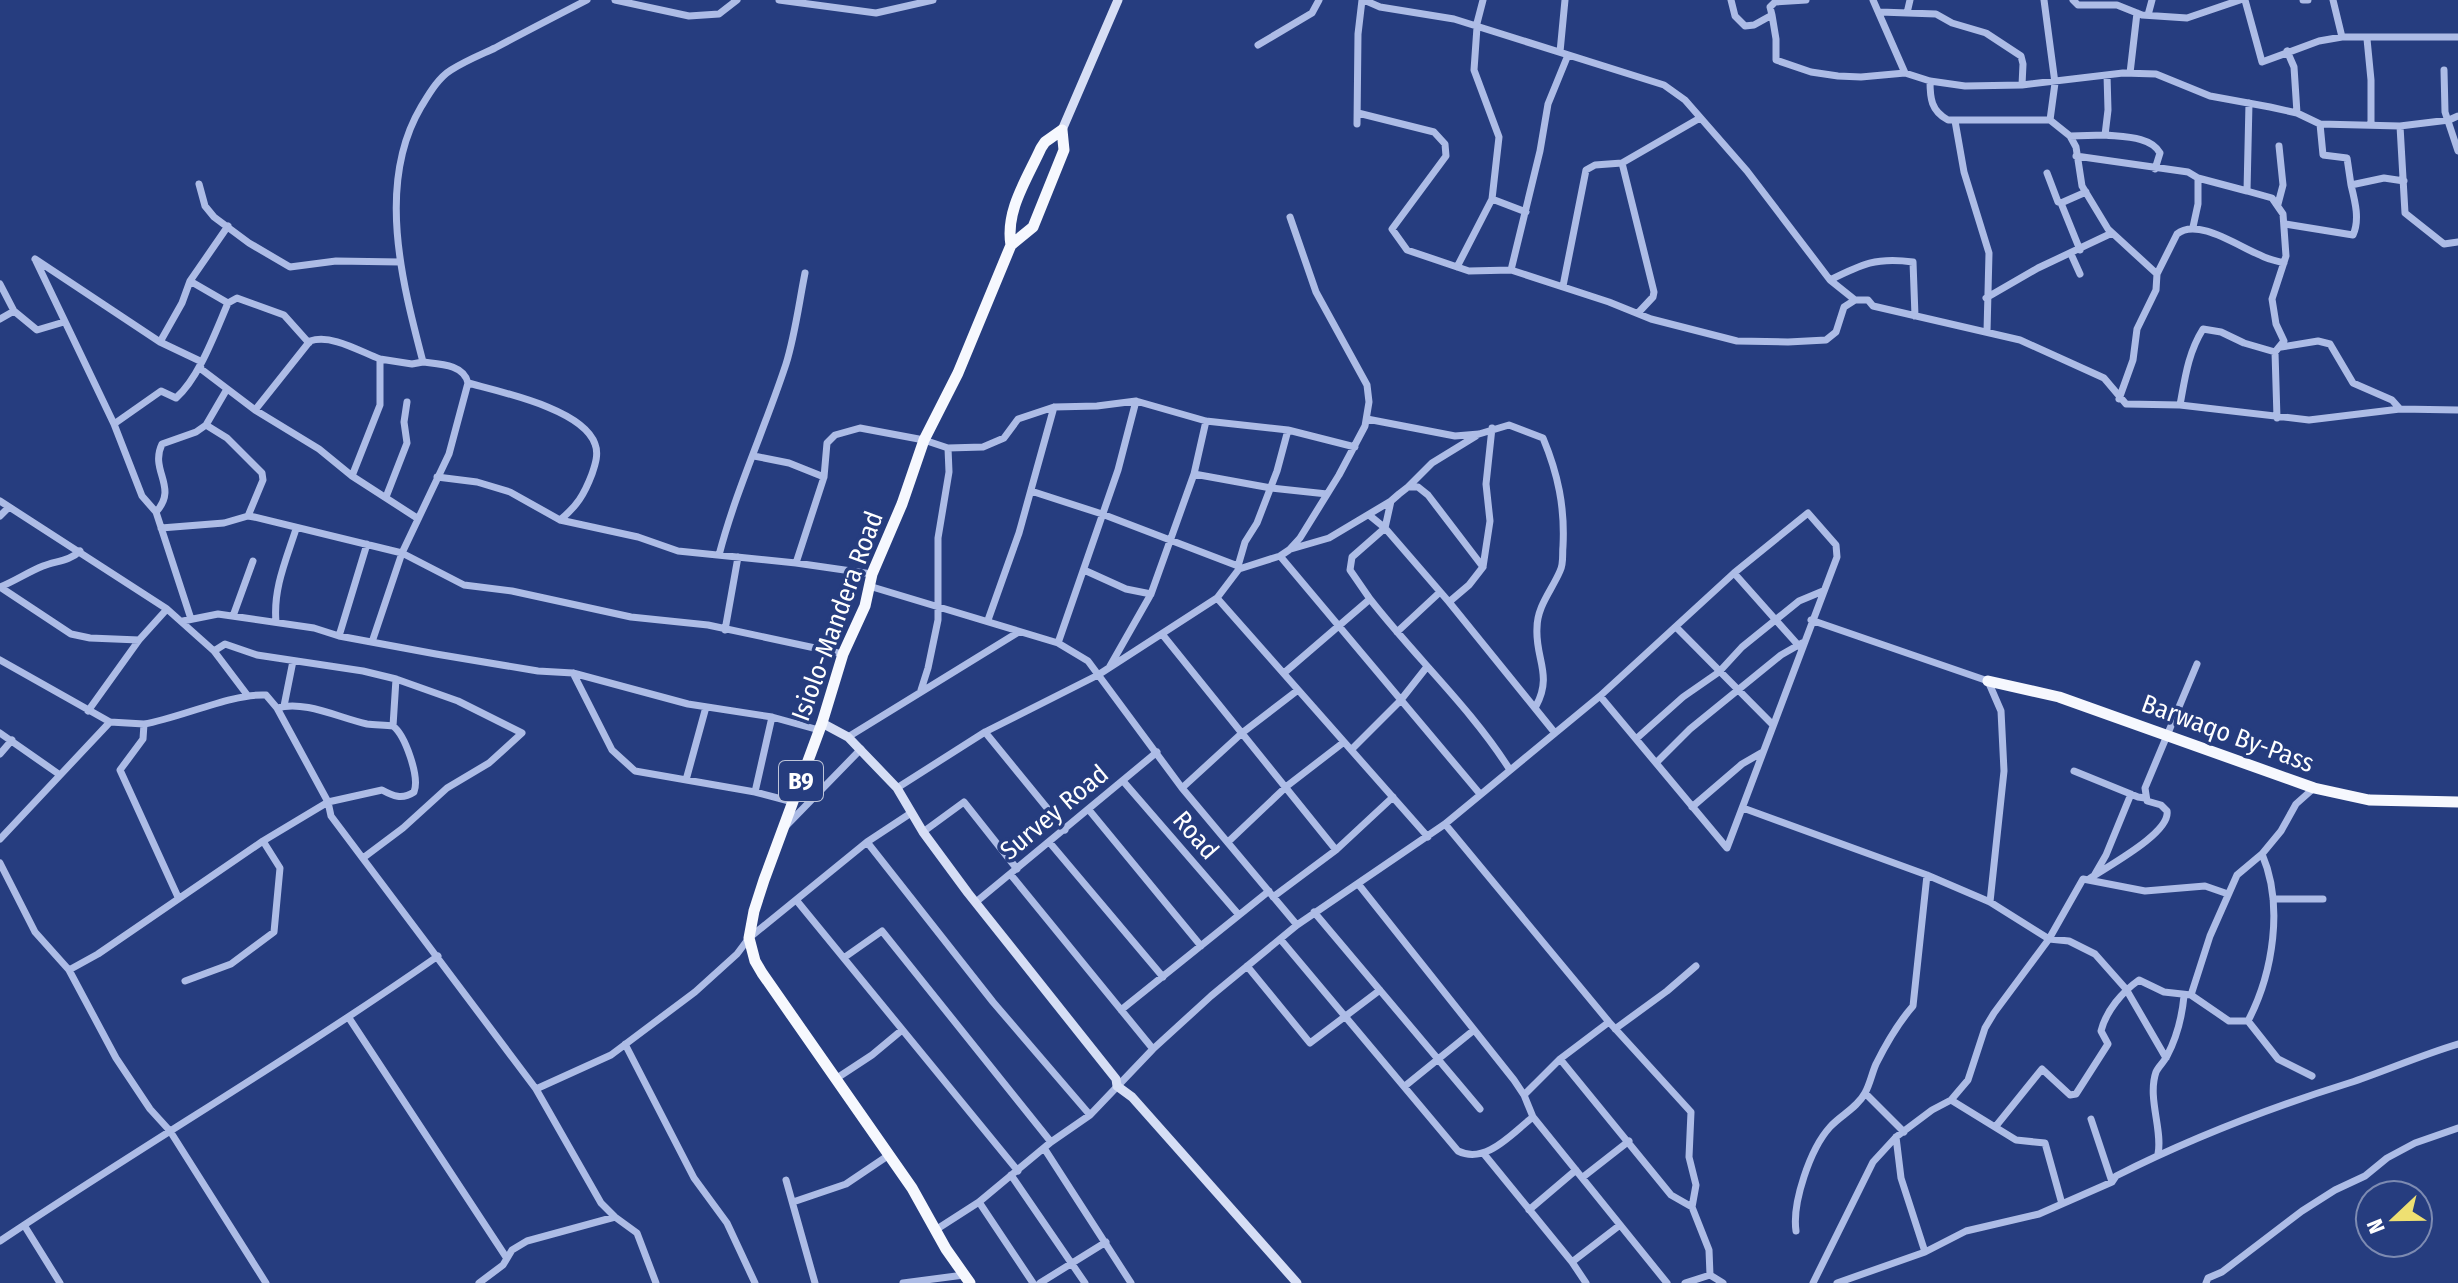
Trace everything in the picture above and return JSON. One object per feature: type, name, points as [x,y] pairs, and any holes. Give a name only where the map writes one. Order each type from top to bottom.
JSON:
[{"type":"highway","name":"B9","points":[[1062,130],[1064,150],[1033,227],[1011,245],[1010,216],[1041,148],[1062,130]]},
{"type":"highway","name":"Isiolo-Mandera Road","points":[[749,938],[754,911],[843,654],[865,606],[871,580],[924,440],[958,373],[1011,245]]},
{"type":"highway","name":"Barwaqo By-Pass","points":[[1988,681],[2059,697],[2314,788],[2369,800],[2458,802]]},
{"type":"highway","points":[[749,938],[762,973],[889,1155],[967,1279]]},
{"type":"main road","points":[[1062,130],[1118,0]]},
{"type":"main road","points":[[820,727],[848,737],[897,788],[923,832],[1116,1079],[1117,1086],[1132,1097],[1297,1283]]},
{"type":"street","points":[[423,362],[400,262],[400,158],[408,129],[430,91],[449,71],[587,0]]},
{"type":"street","points":[[615,0],[640,3],[667,13],[706,15],[719,14],[737,0]]},
{"type":"street","points":[[779,0],[876,13],[933,0]]},
{"type":"street","points":[[1258,45],[1312,13],[1319,0]]},
{"type":"street","points":[[1357,124],[1358,34],[1363,0],[1380,7],[1454,19],[1664,85],[1685,100],[1767,196],[1830,280],[1855,300]]},
{"type":"street","points":[[1457,267],[1492,199],[1499,137],[1474,70],[1476,27],[1483,0]]},
{"type":"street","points":[[1511,270],[1548,104],[1564,54],[1565,0]]},
{"type":"street","points":[[1731,0],[1735,16],[1745,26],[1754,25],[1772,15]]},
{"type":"street","points":[[1806,0],[1775,2],[1770,7],[1776,39],[1775,57],[1778,62],[1838,76],[1905,73],[1930,81],[1965,86],[2055,83],[2107,75],[2156,74],[2210,96],[2297,113],[2320,124],[2400,126],[2449,120],[2458,116]]},
{"type":"street","points":[[1873,0],[1905,73]]},
{"type":"street","points":[[1907,13],[1910,0]]},
{"type":"street","points":[[2044,0],[2055,83],[2050,120]]},
{"type":"street","points":[[2073,0],[2078,5],[2117,5],[2137,13],[2187,18],[2243,0],[2262,62],[2287,51],[2342,37],[2458,37]]},
{"type":"street","points":[[2148,15],[2152,0]]},
{"type":"street","points":[[2333,0],[2342,37]]},
{"type":"street","points":[[1880,12],[1936,14],[1952,23],[1986,33],[2021,56],[2022,85]]},
{"type":"street","points":[[2130,73],[2137,13]]},
{"type":"street","points":[[2367,39],[2371,124]]},
{"type":"street","points":[[2287,51],[2294,67],[2297,113]]},
{"type":"street","points":[[2444,70],[2445,112],[2458,151]]},
{"type":"street","points":[[2105,135],[2107,75]]},
{"type":"street","points":[[1930,81],[1933,106],[1943,117],[1955,121],[2050,120],[2070,136],[2076,147],[2080,183],[2112,233],[2157,274]]},
{"type":"street","points":[[2247,191],[2249,103]]},
{"type":"street","points":[[1358,113],[1440,135],[1446,156],[1392,229],[1407,250],[1469,271],[1511,270],[1638,313],[1737,341],[1826,340],[1836,332],[1844,307],[1855,300],[1868,300],[1873,306],[2020,340],[2098,374],[2112,385],[2119,399],[2126,404],[2180,405],[2309,420],[2400,409],[2458,410]]},
{"type":"street","points":[[1563,286],[1586,170],[1595,165],[1622,163],[1700,118]]},
{"type":"street","points":[[1955,121],[1964,172],[1989,253],[1987,332]]},
{"type":"street","points":[[2285,224],[2353,235],[2356,231],[2356,205],[2347,158],[2323,155],[2320,124]]},
{"type":"street","points":[[2400,126],[2405,213],[2444,244],[2458,242]]},
{"type":"street","points":[[2070,136],[2136,138],[2159,148],[2155,169]]},
{"type":"street","points":[[2277,418],[2278,350],[2284,341],[2276,324],[2272,299],[2284,263],[2285,224],[2278,204],[2283,185],[2279,146]]},
{"type":"street","points":[[2076,156],[2188,172],[2198,178],[2265,195],[2278,204]]},
{"type":"street","points":[[1622,163],[1654,292],[1638,313]]},
{"type":"street","points":[[2047,173],[2061,203],[2080,274]]},
{"type":"street","points":[[2193,227],[2198,204],[2198,178]]},
{"type":"street","points":[[2351,185],[2384,178],[2404,181]]},
{"type":"street","points":[[199,184],[209,212],[249,243],[290,267],[336,261],[400,262]]},
{"type":"street","points":[[2061,203],[2086,192]]},
{"type":"street","points":[[1492,199],[1526,212]]},
{"type":"street","points":[[1289,550],[1355,447],[1367,419],[1367,385],[1316,292],[1290,217]]},
{"type":"street","points":[[160,342],[182,303],[190,281],[228,226]]},
{"type":"street","points":[[2119,399],[2133,360],[2137,329],[2156,290],[2157,274],[2177,234],[2193,227],[2284,263]]},
{"type":"street","points":[[1986,298],[2038,268],[2112,233]]},
{"type":"street","points":[[187,620],[156,512],[142,496],[114,424],[35,259],[160,342],[200,361]]},
{"type":"street","points":[[1830,280],[1869,261],[1890,259],[1913,262],[1915,316]]},
{"type":"street","points":[[719,555],[734,504],[787,360],[805,273]]},
{"type":"street","points":[[190,281],[228,303]]},
{"type":"street","points":[[0,284],[14,311],[37,330],[64,322]]},
{"type":"street","points":[[114,424],[161,391],[176,398],[194,379],[228,303],[241,298],[284,315],[309,343]]},
{"type":"street","points":[[0,319],[14,311]]},
{"type":"street","points":[[2180,405],[2187,364],[2203,329],[2221,332],[2244,343],[2278,350],[2318,341],[2330,344],[2353,383],[2392,400],[2400,409]]},
{"type":"street","points":[[255,410],[309,343],[318,339],[337,342],[380,359],[461,369],[466,375],[468,383],[449,454],[402,553],[372,642]]},
{"type":"street","points":[[352,476],[380,405],[380,359]]},
{"type":"street","points":[[200,361],[201,369],[255,410],[319,449],[352,476],[417,518]]},
{"type":"street","points":[[468,383],[556,410],[592,437],[597,452],[588,485],[576,507],[560,520]]},
{"type":"street","points":[[156,512],[165,499],[166,489],[156,457],[162,444],[196,432],[206,425],[227,389]]},
{"type":"street","points":[[796,563],[824,477],[827,443],[835,435],[860,428],[924,440],[948,448],[983,447],[1004,438],[1018,419],[1054,407],[1136,401],[1206,421],[1288,430],[1355,447]]},
{"type":"street","points":[[1058,643],[1118,470],[1136,401]]},
{"type":"street","points":[[386,497],[407,443],[404,422],[407,402]]},
{"type":"street","points":[[988,620],[1031,491],[1054,407]]},
{"type":"street","points":[[1367,419],[1455,436],[1479,434]]},
{"type":"street","points":[[1109,668],[1151,594],[1194,474],[1206,421]]},
{"type":"street","points":[[206,425],[227,438],[262,473],[263,480],[248,516]]},
{"type":"street","points":[[1031,491],[1171,539],[1239,568],[1329,538],[1391,501],[1432,463],[1492,428],[1509,425],[1543,438],[1563,499],[1562,566],[1539,609],[1536,630],[1545,681],[1536,706]]},
{"type":"street","points":[[1449,602],[1469,585],[1483,567],[1490,521],[1486,484],[1492,428]]},
{"type":"street","points":[[897,788],[985,732],[1098,675],[1217,598],[1239,568],[1245,542],[1257,523],[1271,488],[1288,430]]},
{"type":"street","points":[[921,690],[935,640],[938,538],[949,472],[948,448]]},
{"type":"street","points":[[754,456],[789,463],[824,477]]},
{"type":"street","points":[[1194,474],[1327,494]]},
{"type":"street","points":[[437,477],[477,482],[510,492],[560,520],[638,537],[678,551],[796,563],[871,580],[1017,633],[1058,643],[1088,661],[1182,788],[1297,925]]},
{"type":"street","points":[[1408,487],[1418,487],[1428,495],[1483,567]]},
{"type":"street","points":[[0,501],[187,620],[248,696]]},
{"type":"street","points":[[1391,501],[1385,528],[1352,557],[1353,577],[1426,668],[1479,726],[1510,770]]},
{"type":"street","points":[[0,516],[9,507]]},
{"type":"street","points":[[937,1229],[979,1202],[1090,1115],[1153,1049],[1297,925],[1445,824],[1600,696],[1734,573],[1808,513],[1828,535],[1837,550],[1837,557],[1801,644],[1727,848],[1600,696]]},
{"type":"street","points":[[1369,515],[1385,528],[1449,602],[1555,733]]},
{"type":"street","points":[[161,528],[224,523],[248,516],[402,553],[464,585],[512,591],[631,617],[677,621],[843,654]]},
{"type":"street","points":[[276,622],[278,585],[296,529]]},
{"type":"street","points":[[339,636],[367,544]]},
{"type":"street","points":[[0,587],[41,567],[74,557],[80,551]]},
{"type":"street","points":[[1280,556],[1480,794]]},
{"type":"street","points":[[725,630],[738,557]]},
{"type":"street","points":[[233,616],[253,561]]},
{"type":"street","points":[[1084,570],[1109,583],[1151,594]]},
{"type":"street","points":[[1734,573],[1801,644]]},
{"type":"street","points":[[0,587],[71,634],[139,640]]},
{"type":"street","points":[[1636,739],[1683,697],[1719,672],[1742,647],[1799,601],[1823,591]]},
{"type":"street","points":[[1397,632],[1440,592]]},
{"type":"street","points":[[1217,598],[1428,837]]},
{"type":"street","points":[[1284,673],[1370,599]]},
{"type":"street","points":[[88,711],[139,640],[167,609]]},
{"type":"street","points":[[187,620],[218,614],[314,628],[339,636],[538,671],[573,673],[706,707],[820,727]]},
{"type":"street","points":[[1811,620],[1988,681],[2001,711],[2004,771],[1990,902]]},
{"type":"street","points":[[1676,627],[1773,725]]},
{"type":"street","points":[[848,737],[1017,633]]},
{"type":"street","points":[[1162,634],[1336,850]]},
{"type":"street","points":[[214,651],[225,644],[257,655],[396,679],[458,701],[522,733],[489,763],[447,788],[403,828],[363,858]]},
{"type":"street","points":[[1656,763],[1690,729],[1781,655],[1801,644]]},
{"type":"street","points":[[0,660],[110,722],[144,724],[164,721],[248,696],[266,695],[280,707],[328,802],[331,816],[536,1089],[592,1191],[615,1217],[637,1233],[656,1283]]},
{"type":"street","points":[[280,707],[293,661]]},
{"type":"street","points":[[2145,798],[2145,788],[2197,664]]},
{"type":"street","points":[[1352,749],[1400,701],[1426,668]]},
{"type":"street","points":[[573,673],[600,731],[622,762],[635,771],[755,792],[793,802]]},
{"type":"street","points":[[393,726],[396,679]]},
{"type":"street","points":[[1182,788],[1242,733],[1298,690]]},
{"type":"street","points":[[69,970],[98,954],[263,841],[328,802],[382,790],[405,797],[414,792],[416,780],[410,759],[399,730],[393,726],[280,707]]},
{"type":"street","points":[[686,780],[706,707]]},
{"type":"street","points":[[755,792],[772,717]]},
{"type":"street","points":[[0,839],[110,722]]},
{"type":"street","points":[[144,724],[143,739],[120,774],[178,897]]},
{"type":"street","points":[[985,732],[1065,830]]},
{"type":"street","points":[[0,733],[60,775]]},
{"type":"street","points":[[0,754],[12,740]]},
{"type":"street","points":[[1228,842],[1287,786],[1344,742]]},
{"type":"street","points":[[782,830],[861,749]]},
{"type":"street","name":"Survey Road","points":[[976,902],[1157,752]]},
{"type":"street","points":[[1692,807],[1742,764],[1761,753]]},
{"type":"street","points":[[2074,771],[2145,798],[2167,811],[2165,823],[2151,838],[2091,878]]},
{"type":"street","name":"Road","points":[[1123,781],[1239,915]]},
{"type":"street","points":[[2158,1154],[2154,1117],[2156,1072],[2166,1058],[2210,936],[2237,875],[2262,854],[2281,831],[2296,804],[2314,788]]},
{"type":"street","points":[[2091,878],[2106,855],[2131,794]]},
{"type":"street","points":[[1121,1010],[1239,915],[1336,850],[1393,797]]},
{"type":"street","points":[[923,832],[964,802],[1014,872],[1153,1049]]},
{"type":"street","points":[[1743,808],[1927,875],[1990,902],[2049,939],[2069,941],[2095,954],[2126,989],[2166,1058]]},
{"type":"street","points":[[1089,810],[1201,946]]},
{"type":"street","points":[[536,1089],[611,1055],[695,992],[737,954],[749,938],[867,842],[911,813]]},
{"type":"street","points":[[1445,824],[1612,1025],[1691,1112],[1689,1157],[1696,1185],[1692,1207],[1709,1250],[1710,1275]]},
{"type":"street","points":[[185,981],[231,964],[274,932],[280,868],[263,841]]},
{"type":"street","points":[[867,842],[993,1002],[1090,1115]]},
{"type":"street","points":[[1050,843],[1163,977]]},
{"type":"street","points":[[2248,1021],[2259,1000],[2269,967],[2272,876],[2262,854]]},
{"type":"street","points":[[0,863],[35,932],[69,970],[116,1058],[150,1109],[170,1131],[266,1283]]},
{"type":"street","points":[[1796,1231],[1794,1209],[1819,1142],[1865,1093],[1877,1062],[1913,1006],[1927,875]]},
{"type":"street","points":[[1813,1283],[1873,1162],[1896,1137],[1951,1100],[1968,1080],[1985,1028],[2049,939],[2083,879],[2091,878],[2145,891],[2205,886],[2228,894]]},
{"type":"street","points":[[1359,885],[1524,1095],[1533,1117],[1667,1283]]},
{"type":"street","points":[[2273,899],[2323,899]]},
{"type":"street","points":[[797,901],[845,957],[1015,1173],[1085,1283]]},
{"type":"street","points":[[1314,912],[1480,1109]]},
{"type":"street","points":[[845,957],[882,931],[1048,1145],[1131,1283]]},
{"type":"street","points":[[1281,940],[1458,1151],[1468,1155],[1484,1154],[1533,1117]]},
{"type":"street","points":[[0,1241],[349,1018],[438,956]]},
{"type":"street","points":[[1247,966],[1310,1043],[1380,990]]},
{"type":"street","points":[[1524,1095],[1560,1059],[1667,991],[1696,966]]},
{"type":"street","points":[[1996,1126],[2042,1069],[2070,1095],[2076,1094],[2108,1044],[2101,1031],[2104,1023],[2126,989],[2139,980],[2155,989],[2188,996],[2229,1021],[2248,1021]]},
{"type":"street","points":[[349,1018],[506,1257]]},
{"type":"street","points":[[2248,1021],[2278,1059],[2312,1076]]},
{"type":"street","points":[[837,1078],[902,1030]]},
{"type":"street","points":[[1405,1086],[1474,1030]]},
{"type":"street","points":[[625,1044],[688,1168],[727,1223],[755,1283]]},
{"type":"street","points":[[1837,1283],[1925,1252],[1966,1231],[2005,1224],[2062,1204],[2112,1182],[2116,1176],[2158,1154],[2310,1093],[2350,1083],[2458,1044]]},
{"type":"street","points":[[1560,1059],[1671,1195],[1692,1207]]},
{"type":"street","points":[[1865,1093],[1904,1132]]},
{"type":"street","points":[[1951,1100],[2016,1140],[2045,1143],[2062,1204]]},
{"type":"street","points":[[2091,1119],[2112,1182]]},
{"type":"street","points":[[2206,1283],[2208,1278],[2222,1272],[2302,1211],[2365,1176],[2387,1158],[2415,1143],[2458,1128]]},
{"type":"street","points":[[1896,1137],[1901,1178],[1925,1252]]},
{"type":"street","points":[[1583,1177],[1629,1141]]},
{"type":"street","points":[[1484,1154],[1586,1283]]},
{"type":"street","points":[[793,1202],[846,1184],[889,1155]]},
{"type":"street","points":[[1529,1210],[1576,1170]]},
{"type":"street","points":[[786,1180],[815,1283]]},
{"type":"street","points":[[979,1202],[1033,1283]]},
{"type":"street","points":[[479,1283],[527,1241],[615,1217]]},
{"type":"street","points":[[24,1225],[60,1283]]},
{"type":"street","points":[[1572,1262],[1620,1225]]},
{"type":"street","points":[[1040,1283],[1106,1242]]},
{"type":"street","points":[[1685,1283],[1710,1275],[1723,1283]]},
{"type":"street","points":[[905,1283],[967,1279]]}]
